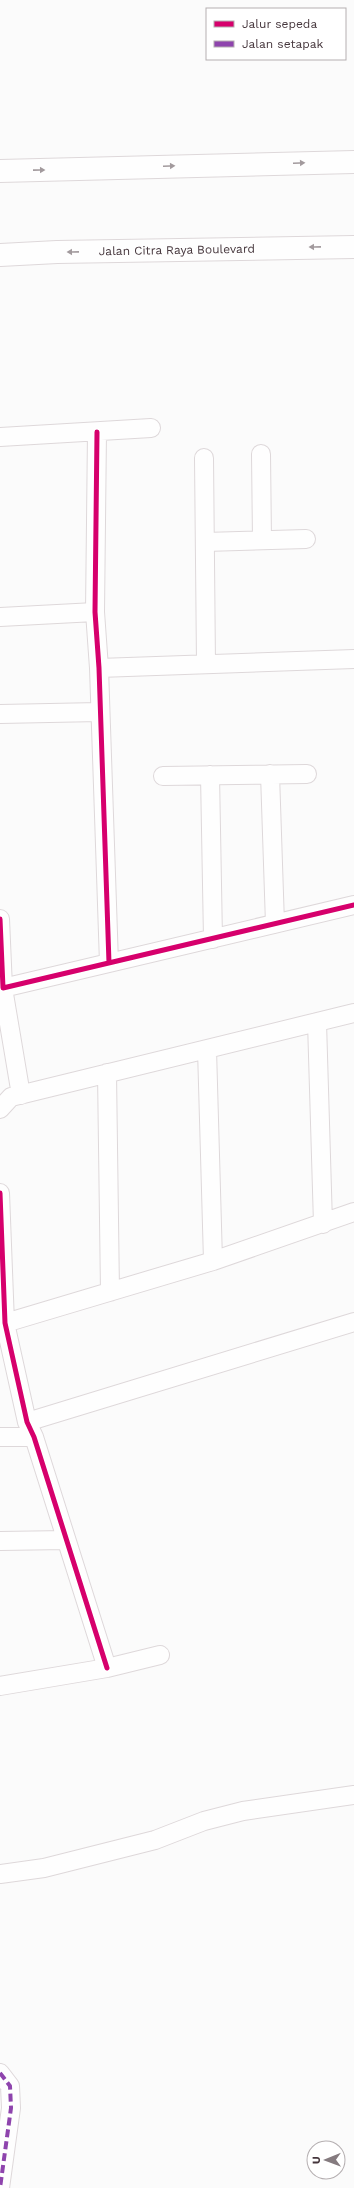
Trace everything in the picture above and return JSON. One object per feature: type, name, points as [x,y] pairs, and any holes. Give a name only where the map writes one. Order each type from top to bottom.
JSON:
[{"type":"main road","points":[[0,171],[354,162]]},
{"type":"main road","name":"Jalan Citra Raya Boulevard","points":[[0,255],[57,252],[354,247]]},
{"type":"street","points":[[0,437],[151,428]]},
{"type":"street","points":[[97,432],[95,612],[99,668],[99,712],[109,963]]},
{"type":"street","points":[[261,454],[262,540]]},
{"type":"street","points":[[204,458],[206,664]]},
{"type":"street","points":[[205,542],[306,539]]},
{"type":"street","points":[[0,617],[95,612]]},
{"type":"street","points":[[99,668],[354,660]]},
{"type":"street","points":[[0,714],[99,712]]},
{"type":"street","points":[[270,774],[275,924]]},
{"type":"street","points":[[163,776],[306,774]]},
{"type":"street","points":[[210,776],[213,939]]},
{"type":"street","points":[[3,988],[354,905]]},
{"type":"street","points":[[0,919],[3,988],[21,1095]]},
{"type":"street","points":[[0,1109],[11,1097],[354,1013]]},
{"type":"street","points":[[317,1022],[323,1224]]},
{"type":"street","points":[[207,1049],[213,1261]]},
{"type":"street","points":[[107,1073],[110,1292]]},
{"type":"street","points":[[0,1193],[4,1330],[30,1430],[107,1668]]},
{"type":"street","points":[[4,1330],[110,1292],[213,1261],[354,1212]]},
{"type":"street","points":[[0,1437],[30,1430],[354,1322]]},
{"type":"street","points":[[0,1541],[66,1540]]},
{"type":"street","points":[[0,1686],[107,1668],[160,1655]]},
{"type":"street","points":[[0,1874],[44,1868],[148,1842],[204,1821],[242,1811],[354,1795]]},
{"type":"street","points":[[0,2074],[10,2086],[11,2108],[0,2188]]},
{"type":"marked path","points":[[0,2073],[10,2086],[11,2108],[0,2188]]},
{"type":"cycle path","points":[[97,432],[95,612],[99,668],[109,963]]},
{"type":"cycle path","points":[[0,919],[3,988],[354,905]]},
{"type":"cycle path","points":[[0,1193],[5,1323],[27,1422],[34,1437],[107,1668]]}]
